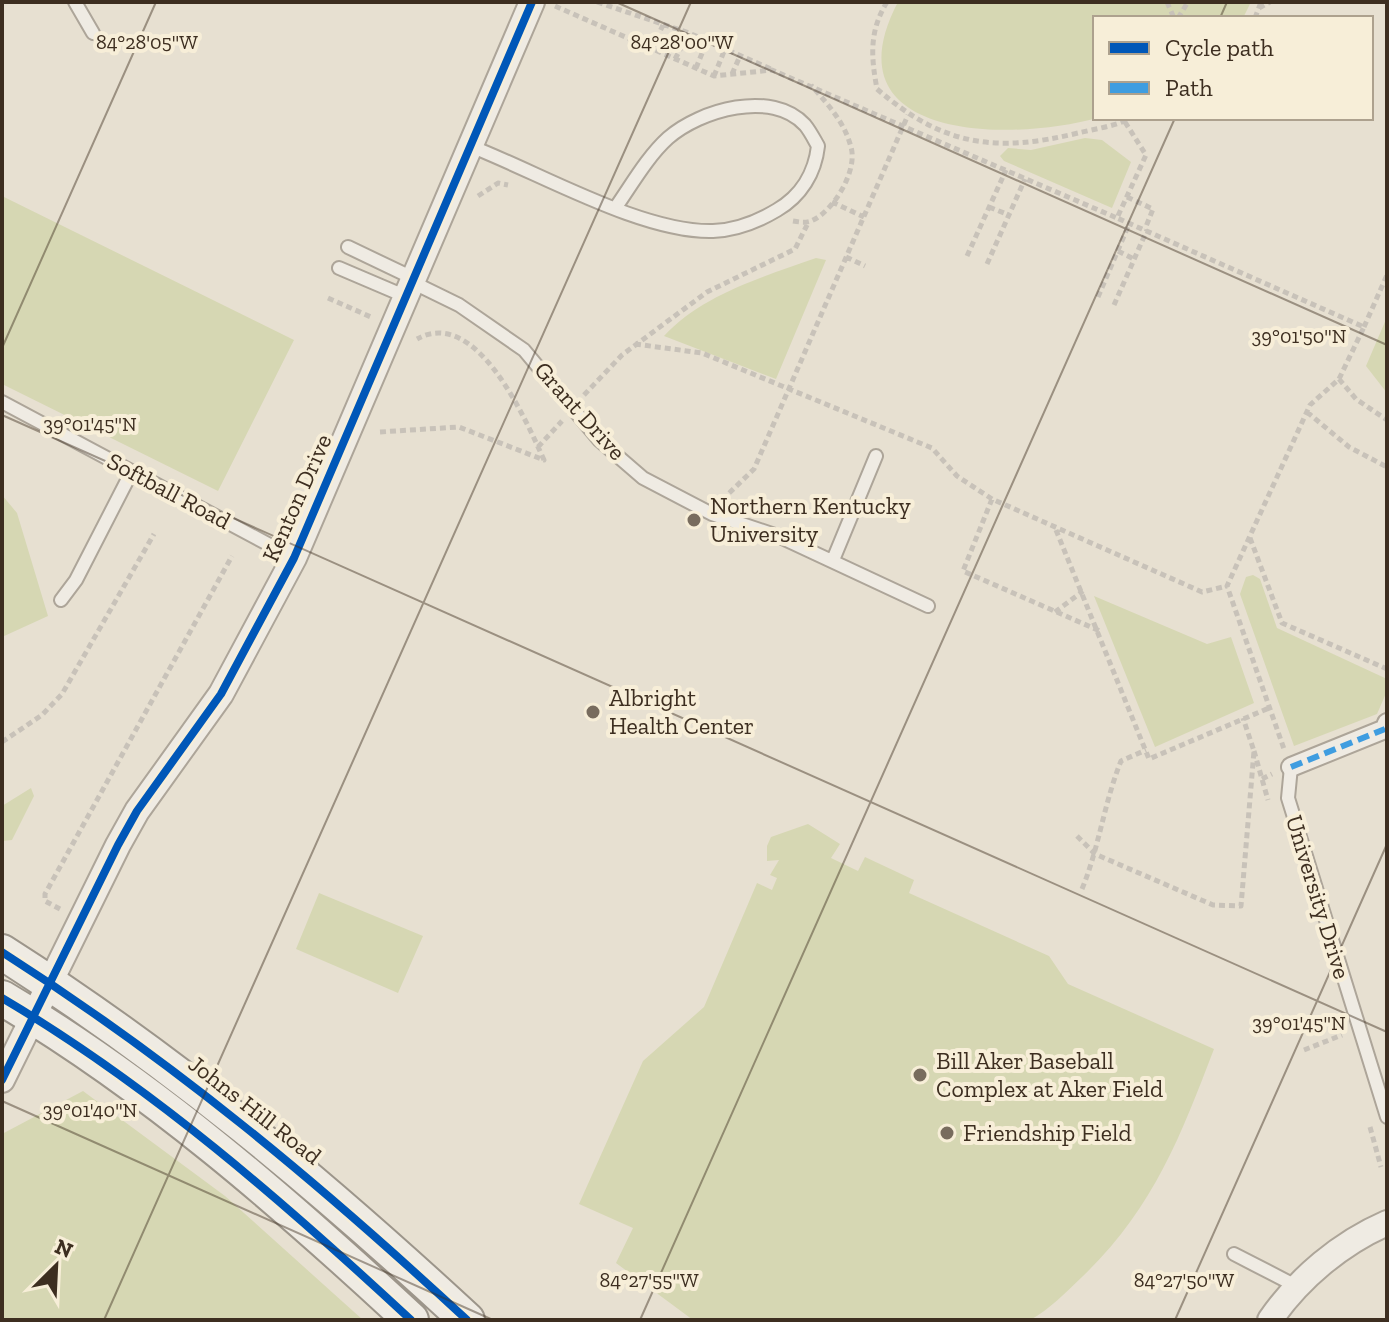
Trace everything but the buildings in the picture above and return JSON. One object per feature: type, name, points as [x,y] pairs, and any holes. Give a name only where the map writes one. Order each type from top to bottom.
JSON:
[{"type":"main road","name":"Johns Hill Road","points":[[2,952],[208,1094],[339,1202],[467,1320]]},
{"type":"main road","points":[[2,998],[33,1016],[255,1181],[411,1320]]},
{"type":"street","name":"Kenton Drive","points":[[2,1080],[137,811],[221,694],[294,558],[532,2]]},
{"type":"street","points":[[1291,767],[1385,729],[1387,723]]},
{"type":"street","points":[[1270,1320],[1298,1287],[1339,1249],[1387,1223]]},
{"type":"lane","points":[[75,2],[93,33]]},
{"type":"lane","points":[[470,146],[616,207],[667,224],[711,231],[740,228],[787,204],[803,187],[816,166],[818,146],[804,123],[773,107],[729,108],[692,121],[667,138],[616,207]]},
{"type":"lane","points":[[348,247],[412,287]]},
{"type":"lane","points":[[339,268],[412,287]]},
{"type":"lane","name":"Grant Drive","points":[[412,287],[459,305],[524,350],[599,440],[643,478],[712,514],[833,560],[928,606]]},
{"type":"lane","name":"Softball Road","points":[[2,402],[294,558]]},
{"type":"lane","points":[[833,560],[876,456]]},
{"type":"lane","points":[[61,600],[76,580],[132,471]]},
{"type":"lane","name":"University Drive","points":[[1291,767],[1288,798],[1387,1117]]},
{"type":"lane","points":[[1234,1254],[1298,1287]]},
{"type":"path","points":[[546,2],[714,76],[772,70]]},
{"type":"path","points":[[597,2],[689,33],[1130,222],[1364,327]]},
{"type":"path","points":[[887,2],[875,22],[871,59],[877,89],[924,126],[990,142],[1033,144],[1128,120]]},
{"type":"path","points":[[1260,5],[1270,2]]},
{"type":"path","points":[[652,48],[663,25]]},
{"type":"path","points":[[675,59],[689,33]]},
{"type":"path","points":[[696,68],[707,41]]},
{"type":"path","points":[[714,76],[725,49]]},
{"type":"path","points":[[732,75],[740,56]]},
{"type":"path","points":[[712,514],[724,497],[754,469],[908,115]]},
{"type":"path","points":[[1117,218],[1146,155],[1125,122]]},
{"type":"path","points":[[967,256],[1006,170]]},
{"type":"path","points":[[987,264],[1025,179]]},
{"type":"path","points":[[1114,305],[1153,209],[1127,197]]},
{"type":"path","points":[[832,202],[864,217]]},
{"type":"path","points":[[989,207],[1009,215]]},
{"type":"path","points":[[1098,297],[1130,222]]},
{"type":"path","points":[[538,447],[599,376],[635,344],[707,292],[795,249],[808,223]]},
{"type":"path","points":[[1118,251],[1134,259]]},
{"type":"path","points":[[846,257],[865,266]]},
{"type":"path","points":[[1291,767],[1227,586],[1307,412],[1339,379],[1387,275]]},
{"type":"path","points":[[328,298],[378,321]]},
{"type":"path","points":[[380,432],[459,427],[544,460],[504,383],[483,355],[451,335],[438,331],[417,339]]},
{"type":"path","points":[[635,344],[702,353],[932,448],[957,476],[992,499],[1056,529],[1202,592],[1227,586]]},
{"type":"path","points":[[1339,379],[1356,399],[1387,420]]},
{"type":"path","points":[[1307,412],[1349,447],[1386,464]]},
{"type":"path","points":[[992,499],[963,571],[1101,632]]},
{"type":"path","points":[[1056,529],[1101,632],[1149,759],[1269,708]]},
{"type":"path","points":[[2,742],[42,715],[62,694],[154,534]]},
{"type":"path","points":[[1250,537],[1282,623],[1387,669]]},
{"type":"path","points":[[67,913],[45,901],[45,894],[232,556]]},
{"type":"path","points":[[1055,612],[1083,591]]},
{"type":"path","points":[[1077,836],[1095,854],[1213,905],[1241,906],[1254,751],[1243,718]]},
{"type":"path","points":[[1082,889],[1095,854],[1108,793],[1121,761],[1146,750]]},
{"type":"path","points":[[1304,1050],[1342,1035]]},
{"type":"green space","points":[[898,2],[1251,2],[1244,16],[1093,16],[1093,119],[1061,126],[1020,130],[977,128],[938,121],[906,106],[886,82],[882,48]]},
{"type":"green space","points":[[1085,138],[1102,140],[1131,162],[1112,208],[1004,161],[1000,156],[1008,148],[1031,150]]},
{"type":"green space","points":[[2,196],[294,340],[218,491],[2,384]]},
{"type":"green space","points":[[816,258],[826,260],[776,379],[664,336],[696,309],[715,298]]},
{"type":"green space","points":[[1387,317],[1387,393],[1366,366]]},
{"type":"green space","points":[[2,495],[17,513],[48,616],[2,637]]},
{"type":"green space","points":[[1253,575],[1260,579],[1277,628],[1387,679],[1387,691],[1377,714],[1294,746],[1240,594],[1246,577]]},
{"type":"green space","points":[[1094,596],[1207,644],[1231,637],[1254,703],[1155,747]]},
{"type":"green space","points":[[31,788],[34,796],[12,840],[2,841],[2,806]]},
{"type":"green space","name":"Friendship Field","points":[[808,824],[840,844],[831,858],[858,871],[865,857],[914,880],[909,893],[1049,956],[1068,984],[1214,1049],[1162,1171],[1128,1225],[1082,1277],[1030,1320],[693,1320],[616,1263],[633,1228],[579,1204],[643,1061],[704,1007],[757,883],[772,890],[777,878],[770,875],[779,860],[767,861],[767,846],[771,837]]},
{"type":"green space","points":[[319,893],[423,936],[398,993],[296,949]]},
{"type":"green space","points":[[83,1091],[225,1196],[363,1320],[2,1320],[2,1134]]},
{"type":"marked path","points":[[1291,767],[1385,729],[1387,723]]},
{"type":"cycle path","points":[[2,1080],[137,811],[221,694],[294,558],[532,2]]},
{"type":"cycle path","points":[[2,952],[65,993],[185,1080],[300,1172],[467,1320]]},
{"type":"cycle path","points":[[2,998],[111,1069],[215,1148],[411,1320]]},
{"type":"place","name":"Northern Kentucky University","points":[[694,520]]},
{"type":"place","name":"Albright Health Center","points":[[593,712]]},
{"type":"place","name":"Bill Aker Baseball Complex at Aker Field","points":[[920,1075]]},
{"type":"place","name":"Friendship Field","points":[[947,1133]]}]
